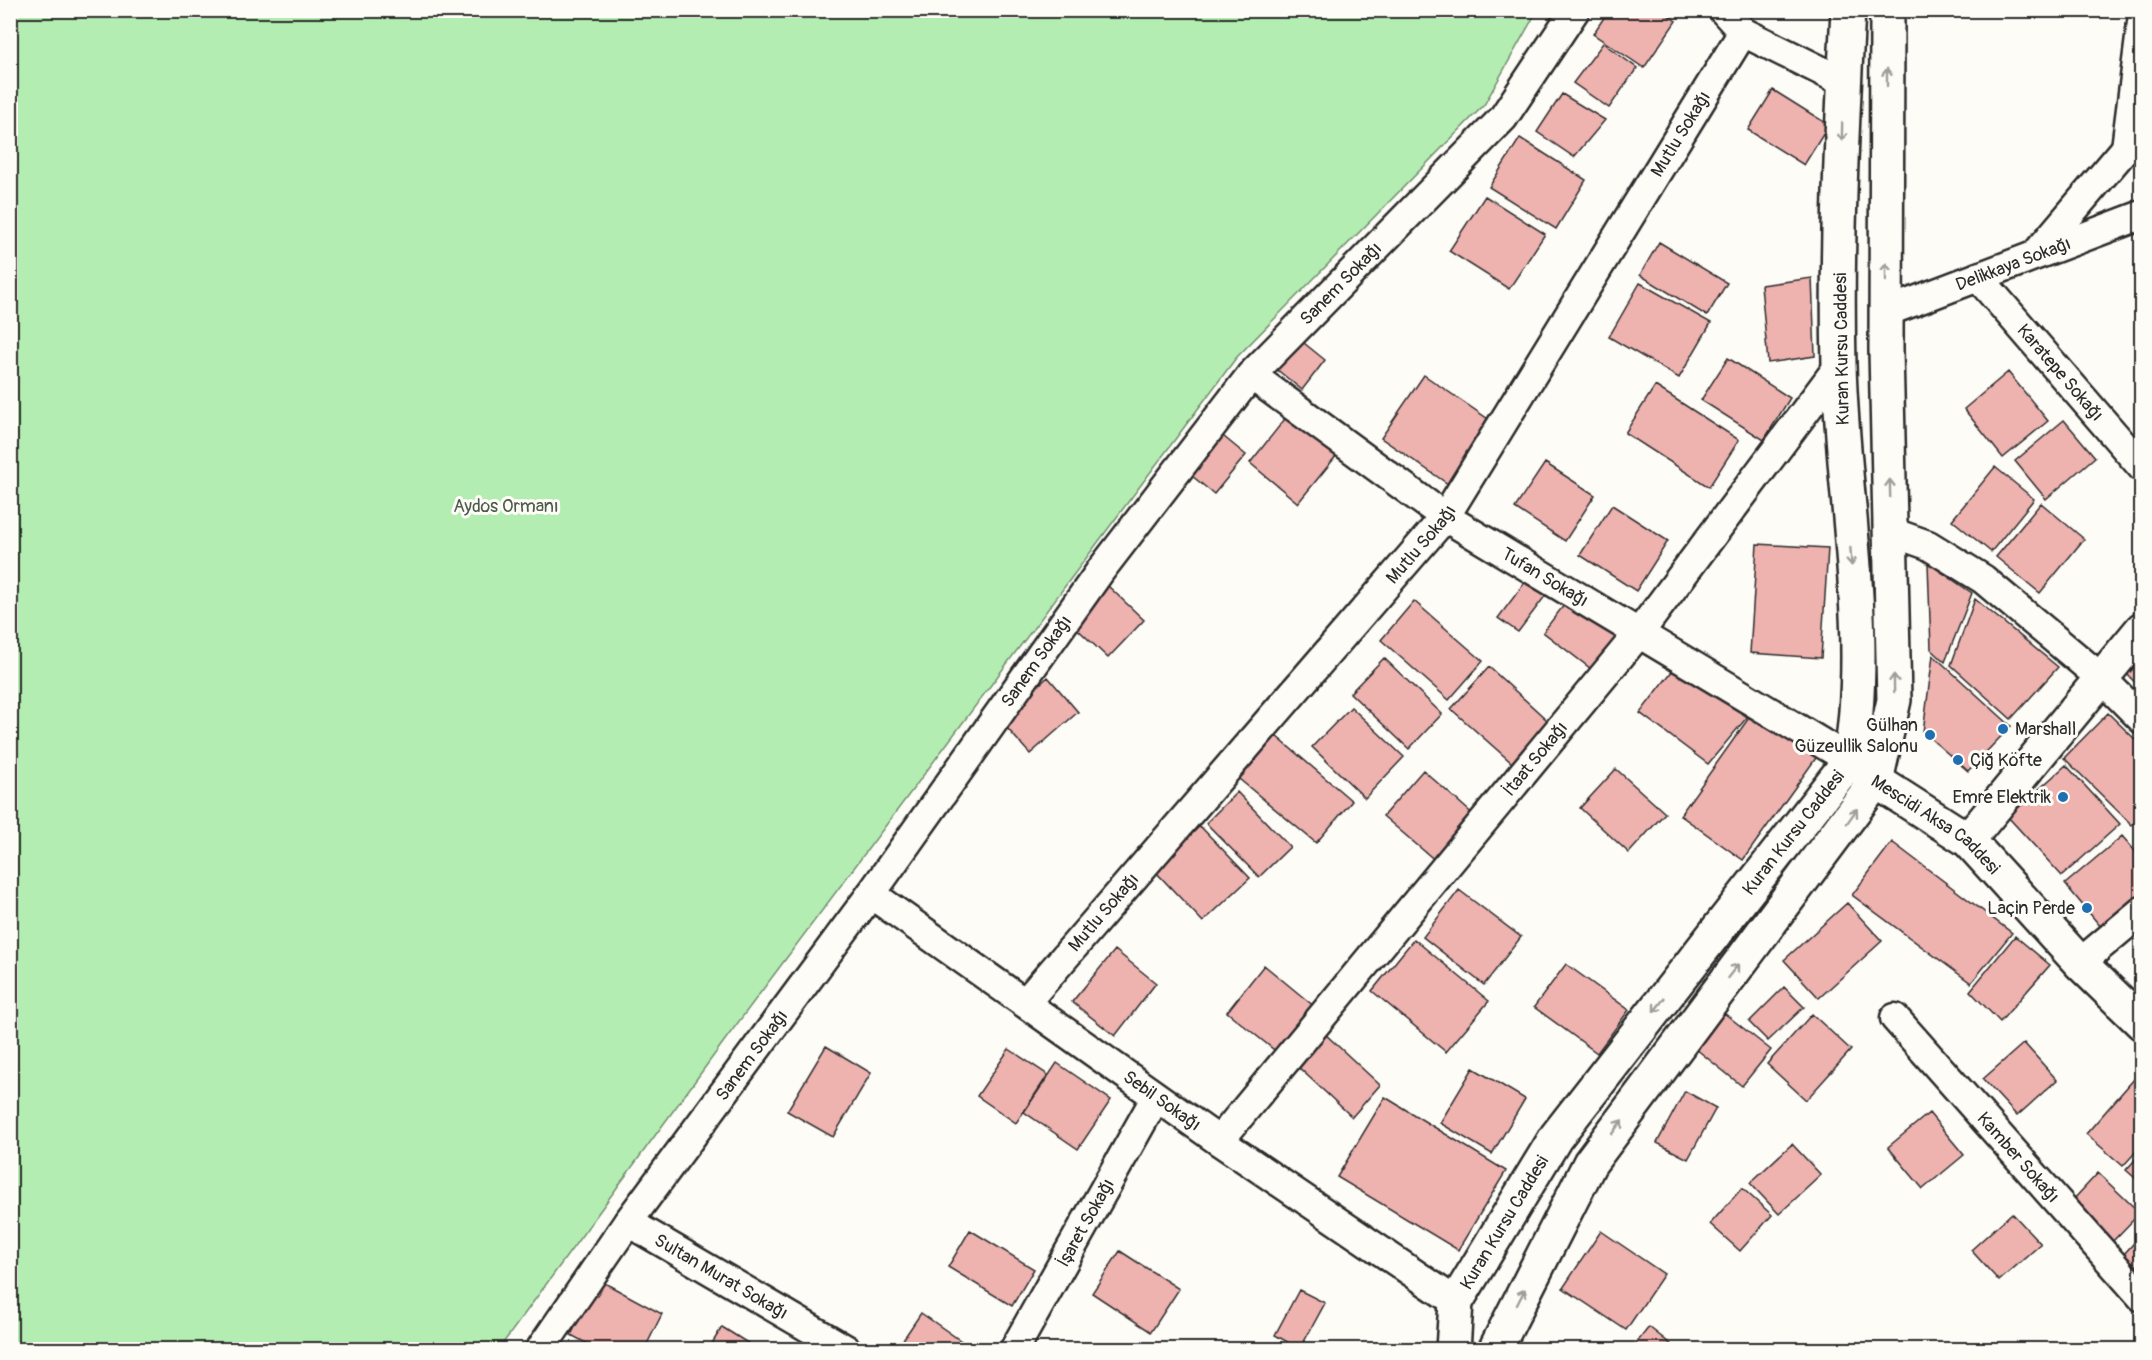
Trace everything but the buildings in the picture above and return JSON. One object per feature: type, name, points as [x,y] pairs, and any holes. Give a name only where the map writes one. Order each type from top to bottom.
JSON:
[{"type":"main road","name":"Kuran Kursu Caddesi","points":[[1453,1350],[1456,1302],[1556,1137],[1850,760],[1856,728],[1859,668],[1839,366],[1844,82],[1848,10]]},
{"type":"main road","name":"Kuran Kursu Caddesi","points":[[1495,1349],[1590,1163],[1876,781],[1894,700],[1886,312],[1887,10]]},
{"type":"main road","points":[[1968,840],[2142,629]]},
{"type":"main road","name":"Mescidi Aksa Caddesi","points":[[1850,760],[1876,781],[1968,840],[2080,963],[2142,1023]]},
{"type":"main road","points":[[1456,1302],[1495,1349]]},
{"type":"street","name":"Sanem Sokağı","points":[[540,1350],[628,1222],[871,894],[1101,570],[1251,375],[1503,118],[1575,10]]},
{"type":"street","points":[[1723,10],[1743,32],[1844,82]]},
{"type":"street","points":[[2034,255],[2134,141],[2142,22]]},
{"type":"street","name":"Mutlu Sokağı","points":[[1025,1003],[1445,517],[1743,32]]},
{"type":"street","name":"Delikkaya Sokağı","points":[[1886,312],[2142,215]]},
{"type":"street","name":"Karatepe Sokağı","points":[[1978,277],[2142,467]]},
{"type":"street","name":"İtaat Sokağı","points":[[1219,1141],[1639,633],[1839,366]]},
{"type":"street","name":"Tufan Sokağı","points":[[1251,375],[1445,517],[1850,760]]},
{"type":"street","points":[[1891,532],[1928,545],[1983,579],[2101,678],[2142,719]]},
{"type":"street","name":"Sebil Sokağı","points":[[871,894],[1219,1141],[1456,1302]]},
{"type":"street","points":[[2080,963],[2142,911]]},
{"type":"street","name":"Kamber Sokağı","points":[[1895,1018],[2142,1297]]},
{"type":"street","name":"İşaret Sokağı","points":[[1014,1350],[1156,1097]]},
{"type":"street","name":"Sultan Murat Sokağı","points":[[628,1222],[847,1350]]},
{"type":"green space","name":"Aydos Ormanı","points":[[10,11],[1537,11],[1484,105],[1236,358],[728,1036],[498,1350],[11,1349]]},
{"type":"place","name":"Marshall","points":[[2003,729]]},
{"type":"place","name":"Gülhan Güzeullik Salonu","points":[[1930,735]]},
{"type":"place","name":"Çiğ Köfte","points":[[1958,760]]},
{"type":"place","name":"Emre Elektrik","points":[[2063,797]]},
{"type":"place","name":"Laçin Perde","points":[[2087,908]]}]
